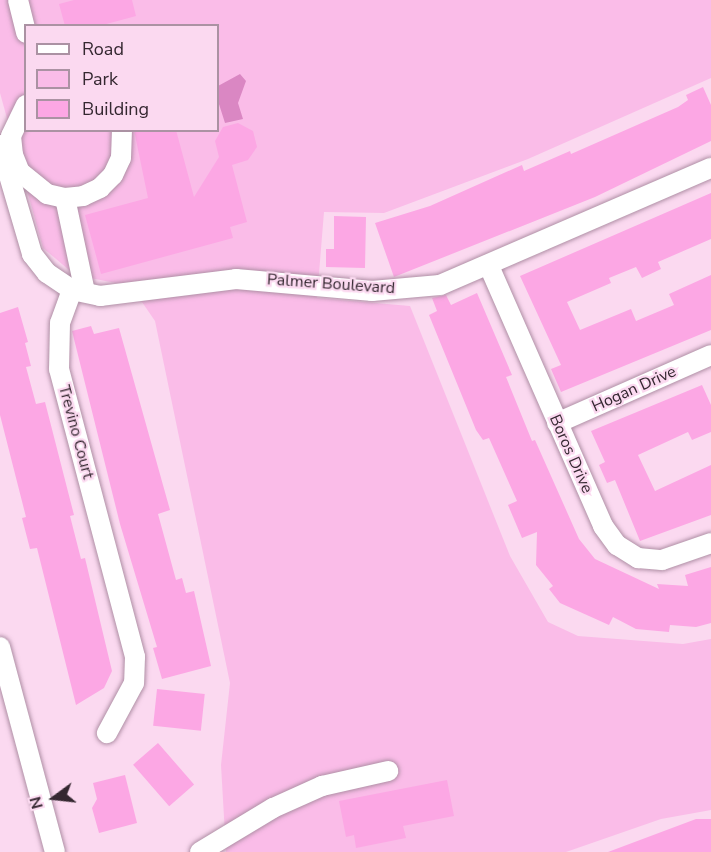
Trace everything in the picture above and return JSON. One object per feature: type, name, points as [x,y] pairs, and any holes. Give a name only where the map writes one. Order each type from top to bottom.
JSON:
[{"type":"street","points":[[18,0],[24,25]]},
{"type":"street","points":[[24,109],[11,136],[5,161],[32,254],[47,273],[78,291]]},
{"type":"street","points":[[5,161],[47,195],[65,198],[83,196],[113,175],[121,158],[122,132]]},
{"type":"street","name":"Palmer Boulevard","points":[[78,291],[131,294],[236,279],[372,291],[410,290],[440,285],[489,266],[711,168]]},
{"type":"street","points":[[65,198],[78,291]]},
{"type":"street","name":"Boros Drive","points":[[489,266],[603,526],[617,545],[638,558],[662,560],[711,543]]},
{"type":"street","name":"Trevino Court","points":[[78,291],[60,323],[56,345],[59,369],[135,657],[134,683],[107,733]]},
{"type":"street","name":"Hogan Drive","points":[[557,423],[711,355]]},
{"type":"street","points":[[0,647],[55,852]]},
{"type":"street","points":[[200,852],[273,808],[322,786],[388,771]]},
{"type":"green space","points":[[0,0],[711,0],[711,78],[528,159],[384,213],[324,212],[317,298],[410,306],[510,556],[548,622],[578,636],[683,644],[711,639],[711,810],[661,819],[566,852],[226,852],[221,765],[230,683],[155,321],[131,286],[75,275],[43,248],[0,93]]},
{"type":"shaded area","points":[[240,74],[246,81],[238,103],[243,119],[225,123],[219,104],[219,85]]},
{"type":"building","points":[[74,0],[132,0],[136,16],[106,24],[64,24],[59,4]]},
{"type":"building","points":[[703,87],[711,105],[711,141],[595,197],[394,277],[375,223],[430,206],[522,165],[524,171],[570,151],[571,154],[678,107],[688,100],[686,95]]},
{"type":"building","points":[[238,123],[253,131],[257,147],[248,160],[232,165],[247,222],[230,227],[233,238],[101,274],[85,215],[148,198],[134,132],[177,132],[194,197],[219,157],[215,141],[223,127]]},
{"type":"building","points":[[711,193],[711,239],[658,262],[661,269],[642,278],[636,267],[609,278],[611,283],[567,302],[580,330],[631,309],[636,321],[674,305],[669,294],[711,275],[711,330],[561,392],[551,369],[561,365],[520,276]]},
{"type":"building","points":[[334,216],[366,217],[365,268],[326,267],[326,249],[334,249]]},
{"type":"building","points":[[477,293],[512,375],[506,377],[532,441],[535,440],[579,539],[595,559],[659,589],[657,584],[688,586],[685,575],[711,567],[711,623],[696,627],[670,625],[669,632],[636,629],[613,617],[609,625],[560,603],[549,589],[553,586],[536,565],[537,532],[522,538],[508,505],[517,501],[489,438],[483,440],[476,430],[429,315],[437,311],[432,298],[446,295],[451,305]]},
{"type":"building","points":[[18,307],[28,342],[25,343],[31,366],[26,367],[36,404],[45,402],[74,515],[70,516],[81,559],[85,558],[112,671],[104,688],[76,705],[37,548],[30,549],[22,518],[26,517],[0,415],[0,313]]},
{"type":"building","points":[[91,326],[94,334],[119,328],[170,510],[158,514],[176,580],[182,578],[186,593],[194,591],[211,666],[162,679],[153,648],[157,647],[120,524],[72,331]]},
{"type":"building","points":[[702,385],[711,405],[711,432],[692,440],[688,432],[638,455],[655,491],[711,465],[711,515],[640,541],[615,480],[607,483],[599,465],[605,462],[591,431]]},
{"type":"building","points":[[157,689],[205,694],[201,731],[153,726]]},
{"type":"building","points":[[158,743],[194,785],[169,806],[133,765]]},
{"type":"building","points":[[125,775],[137,823],[99,833],[92,808],[97,799],[93,783]]},
{"type":"building","points":[[447,780],[454,816],[403,826],[406,838],[356,848],[354,835],[346,837],[339,801]]},
{"type":"building","points":[[696,819],[711,819],[711,852],[608,852]]}]
